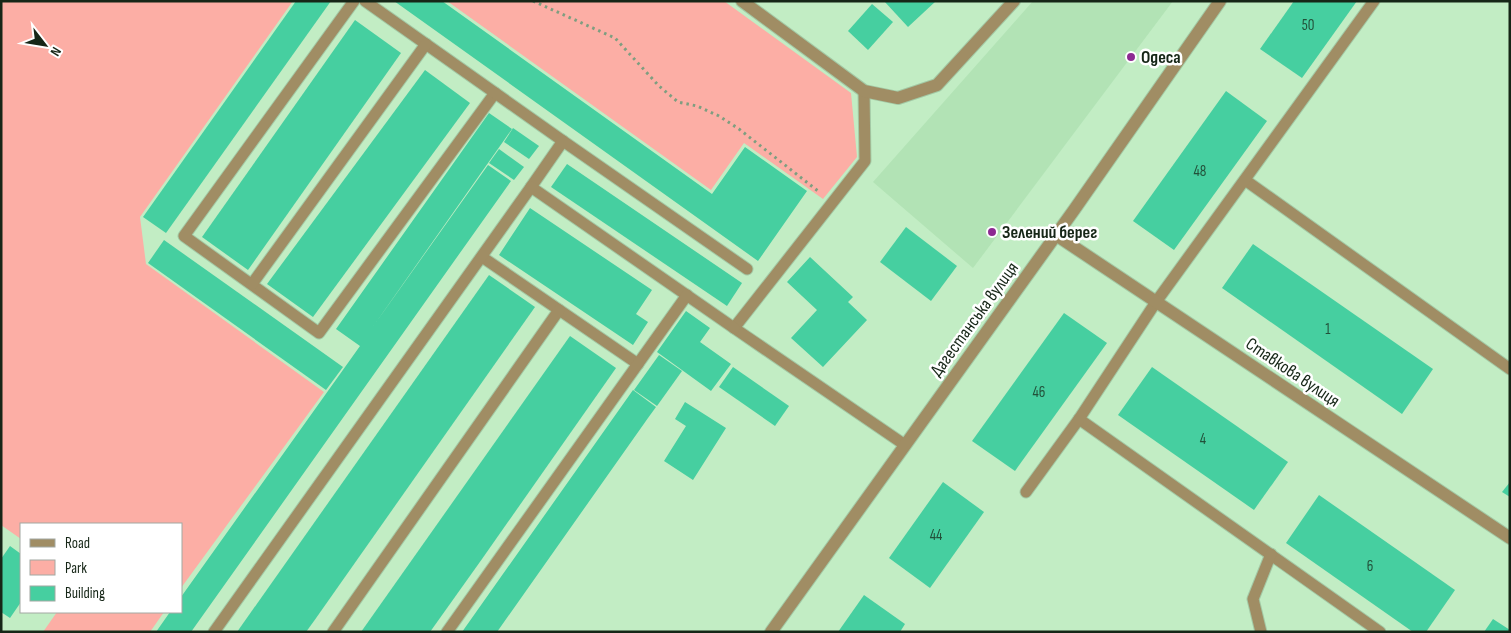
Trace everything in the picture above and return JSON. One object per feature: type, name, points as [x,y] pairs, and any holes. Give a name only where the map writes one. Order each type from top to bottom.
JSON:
[{"type":"street","points":[[742,1],[864,91],[898,98],[937,85],[1014,1]]},
{"type":"street","name":"Дагестанська вулиця","points":[[771,632],[1056,235],[1220,1]]},
{"type":"street","name":"Ставкова вулиця","points":[[1056,235],[1510,538]]},
{"type":"lane","points":[[354,1],[184,236],[319,332],[495,93]]},
{"type":"lane","points":[[364,1],[747,269]]},
{"type":"lane","points":[[1026,492],[1079,419],[1156,302],[1374,1]]},
{"type":"lane","points":[[252,284],[426,44]]},
{"type":"lane","points":[[734,328],[865,161],[864,91]]},
{"type":"lane","points":[[214,632],[563,141]]},
{"type":"lane","points":[[1245,180],[1510,369]]},
{"type":"lane","points":[[531,187],[905,445]]},
{"type":"lane","points":[[482,257],[638,364]]},
{"type":"lane","points":[[447,632],[688,295]]},
{"type":"lane","points":[[333,632],[560,310]]},
{"type":"lane","points":[[1079,419],[1380,632]]},
{"type":"lane","points":[[1261,632],[1253,599],[1271,554]]},
{"type":"path","points":[[534,1],[615,38],[659,86],[678,102],[697,106],[719,116],[832,202]]},
{"type":"shaded area","points":[[1033,1],[1173,1],[973,268],[873,182]]},
{"type":"green space","points":[[1,1],[293,1],[140,217],[146,264],[324,392],[182,587],[182,523],[20,523],[20,538],[1,525]]},
{"type":"green space","points":[[447,1],[724,1],[851,93],[857,157],[823,199],[744,143],[711,190]]},
{"type":"green space","points":[[56,613],[163,613],[150,632],[43,632]]},
{"type":"building","points":[[296,1],[331,1],[166,233],[143,217]]},
{"type":"building","points":[[394,1],[442,1],[712,194],[745,147],[807,191],[758,261]]},
{"type":"building","points":[[884,1],[936,1],[908,27]]},
{"type":"building","points":[[1294,1],[1357,1],[1302,78],[1260,49]]},
{"type":"building","points":[[872,4],[893,22],[868,50],[848,31]]},
{"type":"building","points":[[355,20],[401,53],[248,270],[202,237]]},
{"type":"building","points":[[425,70],[470,103],[313,317],[267,284]]},
{"type":"building","points":[[1226,91],[1267,121],[1174,250],[1133,221]]},
{"type":"building","points":[[489,113],[512,129],[372,328],[488,165],[511,181],[191,632],[156,632],[169,613],[182,613],[182,596],[360,346],[336,329]]},
{"type":"building","points":[[513,128],[539,146],[529,159],[504,142]]},
{"type":"building","points":[[499,149],[524,167],[514,180],[489,163]]},
{"type":"building","points":[[567,164],[742,283],[727,306],[551,187]]},
{"type":"building","points":[[530,208],[652,290],[636,314],[648,322],[633,345],[499,255]]},
{"type":"building","points":[[906,227],[957,266],[931,301],[880,262]]},
{"type":"building","points":[[164,240],[343,367],[326,390],[148,263]]},
{"type":"building","points":[[1253,244],[1433,369],[1402,414],[1222,288]]},
{"type":"building","points":[[810,257],[853,297],[848,302],[867,320],[823,367],[791,338],[817,310],[787,282]]},
{"type":"building","points":[[489,275],[535,307],[314,621],[306,632],[237,632]]},
{"type":"building","points":[[686,311],[710,328],[700,342],[731,364],[711,391],[657,352]]},
{"type":"building","points":[[1064,313],[1107,343],[1015,471],[972,441]]},
{"type":"building","points":[[570,336],[616,368],[482,559],[430,632],[361,632]]},
{"type":"building","points":[[659,355],[682,371],[657,406],[634,390]]},
{"type":"building","points":[[733,367],[789,406],[775,426],[719,387]]},
{"type":"building","points":[[1152,367],[1288,462],[1254,510],[1118,415]]},
{"type":"building","points":[[633,390],[656,407],[497,632],[462,632]]},
{"type":"building","points":[[685,402],[726,428],[693,480],[664,461],[686,426],[675,419]]},
{"type":"building","points":[[943,482],[984,512],[930,588],[889,558]]},
{"type":"building","points":[[1510,482],[1510,497],[1502,492]]},
{"type":"building","points":[[1319,495],[1455,590],[1426,632],[1413,632],[1286,543]]},
{"type":"building","points":[[10,546],[20,553],[20,603],[10,618],[1,612],[1,559]]},
{"type":"building","points":[[864,595],[905,624],[900,632],[838,632]]},
{"type":"building","points":[[1493,619],[1510,630],[1510,632],[1484,632]]},
{"type":"place","name":"Одеса","points":[[1131,57]]},
{"type":"place","name":"Зелений берег","points":[[992,232]]}]
